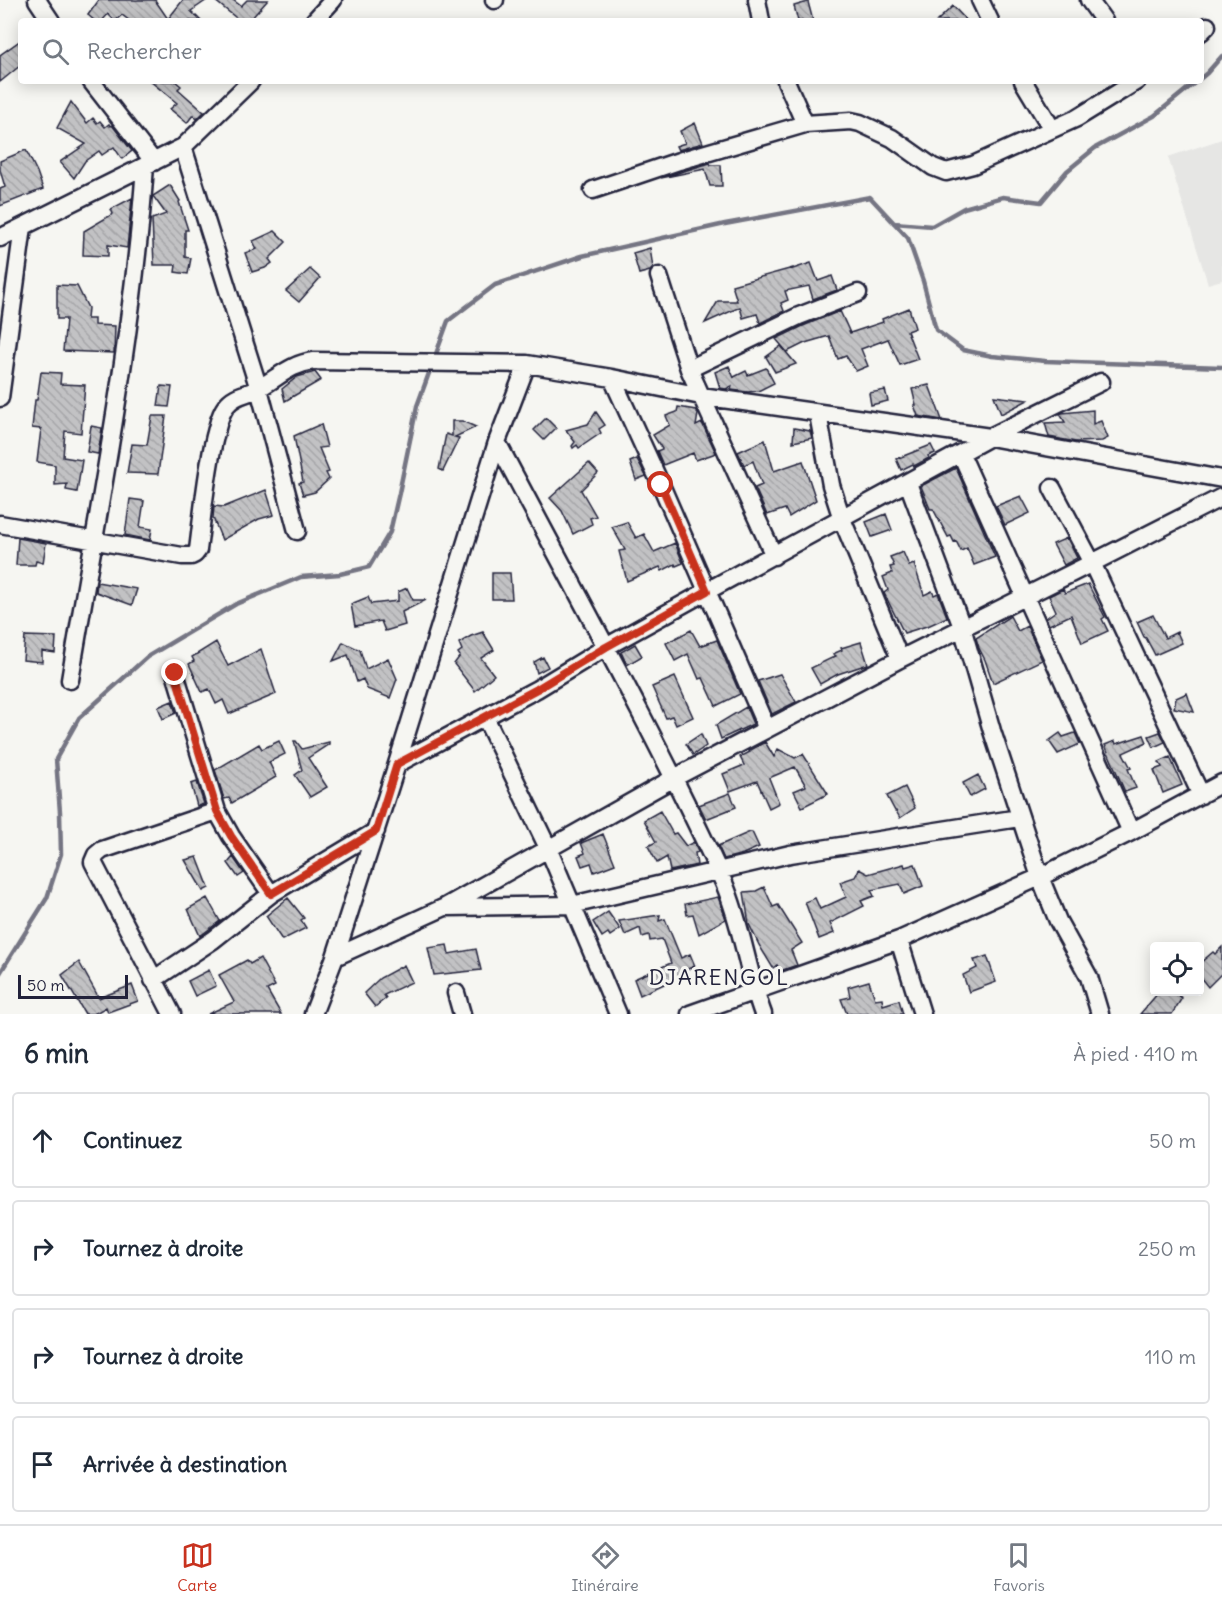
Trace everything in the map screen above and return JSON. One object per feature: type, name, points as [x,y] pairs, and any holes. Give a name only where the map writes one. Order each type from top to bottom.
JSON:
[{"type":"street","points":[[37,0],[49,18]]},
{"type":"street","points":[[317,18],[333,0]]},
{"type":"street","points":[[757,0],[760,18]]},
{"type":"street","points":[[980,0],[989,18]]},
{"type":"street","points":[[1089,0],[1102,18]]},
{"type":"street","points":[[70,681],[122,366],[149,164],[93,84]]},
{"type":"street","points":[[0,238],[183,147],[248,84]]},
{"type":"street","points":[[787,84],[805,124]]},
{"type":"street","points":[[1025,84],[1052,129]]},
{"type":"street","points":[[593,190],[679,161],[805,124],[851,121],[892,138],[933,167],[946,172],[973,165],[1077,118],[1132,84]]},
{"type":"street","points":[[183,147],[259,389],[297,531]]},
{"type":"street","points":[[0,398],[22,227]]},
{"type":"street","points":[[659,276],[689,369],[774,556]]},
{"type":"street","points":[[689,369],[799,316],[858,293]]},
{"type":"street","points":[[0,524],[182,556],[195,554],[198,550],[210,458],[220,416],[226,405],[237,396],[259,389],[290,368],[314,361],[527,364],[701,396],[990,437],[1222,479]]},
{"type":"street","points":[[313,1014],[335,957],[376,831],[496,442],[527,364]]},
{"type":"street","points":[[612,378],[767,729]]},
{"type":"street","points":[[397,764],[537,689],[606,647],[990,437],[1101,382]]},
{"type":"street","points":[[818,414],[831,485],[842,519],[900,659]]},
{"type":"street","points":[[496,442],[674,778],[718,870],[742,933],[755,992],[763,1014]]},
{"type":"street","points":[[962,454],[1131,832]]},
{"type":"street","points":[[908,483],[962,627],[1019,818],[1040,878],[1058,921],[1089,977],[1100,1014]]},
{"type":"street","points":[[1052,488],[1092,563],[1201,795]]},
{"type":"street","points":[[335,957],[445,907],[674,778],[962,627],[1222,497]]},
{"type":"street","points":[[175,673],[217,811],[231,836],[271,894]]},
{"type":"street","points":[[485,717],[548,848],[618,1014]]},
{"type":"street","points":[[690,1014],[899,940],[1040,878],[1222,783]]},
{"type":"street","points":[[172,1014],[93,862],[102,850],[217,811]]},
{"type":"street","points":[[445,907],[572,905],[790,854],[1019,818]]},
{"type":"street","points":[[153,980],[213,940],[271,894],[376,831]]},
{"type":"street","points":[[899,940],[922,1014]]},
{"type":"street","points":[[456,993],[462,1014]]},
{"type":"shaded area","points":[[1222,139],[1222,280],[1208,284],[1168,157]]},
{"type":"building","points":[[99,0],[155,0],[167,18],[126,18],[122,15],[118,18],[112,18],[108,14],[105,18],[92,18],[88,15]]},
{"type":"building","points":[[183,0],[207,0],[191,11],[198,18],[169,18]]},
{"type":"building","points":[[214,0],[233,0],[241,6],[247,0],[268,0],[252,18],[236,18]]},
{"type":"building","points":[[808,2],[812,18],[797,18],[794,6]]},
{"type":"building","points":[[953,6],[964,18],[940,18]]},
{"type":"building","points":[[18,42],[18,67],[0,82],[0,55]]},
{"type":"building","points":[[154,84],[179,84],[181,86],[178,89],[204,112],[197,119],[193,115],[187,123],[170,109],[177,103]]},
{"type":"building","points":[[71,102],[87,123],[93,118],[105,127],[112,125],[132,151],[122,159],[114,147],[102,155],[99,151],[85,161],[74,178],[60,162],[86,144],[57,128]]},
{"type":"building","points":[[695,123],[703,143],[678,150],[676,146],[685,143],[680,131]]},
{"type":"building","points":[[26,150],[43,189],[0,206],[0,189],[5,187],[0,161]]},
{"type":"building","points":[[710,163],[721,165],[722,186],[710,186],[705,169],[661,178]]},
{"type":"building","points":[[170,185],[180,201],[188,230],[185,230],[185,257],[191,258],[188,274],[175,272],[176,265],[154,265],[152,219],[166,214],[153,196]]},
{"type":"building","points":[[132,198],[127,248],[108,245],[108,256],[83,255],[84,231],[113,214],[111,209]]},
{"type":"building","points":[[275,231],[286,242],[269,259],[272,263],[252,272],[245,253],[257,249],[253,241]]},
{"type":"building","points":[[650,248],[653,268],[639,274],[633,253]]},
{"type":"building","points":[[811,263],[818,281],[832,276],[837,290],[813,299],[809,286],[785,291],[788,300],[781,303],[784,311],[760,323],[757,314],[743,318],[740,307],[705,323],[718,301],[737,301],[732,285]]},
{"type":"building","points":[[310,269],[320,278],[299,302],[286,291]]},
{"type":"building","points":[[57,285],[77,286],[88,308],[87,319],[94,319],[94,325],[115,326],[114,353],[63,351],[66,319],[57,319]]},
{"type":"building","points":[[909,308],[915,328],[907,331],[918,359],[900,365],[888,339],[861,349],[868,366],[856,371],[846,356],[838,359],[829,336],[805,343],[787,352],[776,339],[840,311],[850,333],[883,322],[882,319]]},
{"type":"building","points":[[781,346],[796,364],[775,372],[766,357]]},
{"type":"building","points":[[729,366],[734,378],[746,371],[748,375],[766,368],[774,383],[758,391],[748,392],[731,390],[732,386],[726,389],[720,388],[715,372]]},
{"type":"building","points":[[41,372],[61,373],[60,384],[85,385],[81,433],[65,431],[63,457],[82,460],[77,492],[66,490],[67,484],[55,485],[55,465],[37,462],[41,429],[32,428]]},
{"type":"building","points":[[315,372],[321,380],[285,401],[282,389],[297,377]]},
{"type":"building","points":[[929,385],[942,420],[918,416],[912,389]]},
{"type":"building","points":[[161,386],[172,387],[169,407],[158,406]]},
{"type":"building","points":[[885,390],[888,401],[871,405],[869,393]]},
{"type":"building","points":[[994,396],[1002,397],[1028,400],[1001,414]]},
{"type":"building","points":[[678,407],[696,410],[698,414],[696,426],[702,423],[716,453],[696,460],[693,453],[663,465],[657,451],[662,449],[653,435],[670,425],[666,416],[677,412]]},
{"type":"building","points":[[1093,410],[1093,424],[1101,421],[1108,438],[1102,441],[1076,442],[1049,437],[1045,423],[1065,422],[1060,414],[1062,413]]},
{"type":"building","points":[[596,412],[605,425],[599,429],[601,433],[579,448],[577,445],[573,448],[575,442],[566,430],[588,424]]},
{"type":"building","points":[[152,416],[166,416],[158,474],[127,473],[132,444],[147,445]]},
{"type":"building","points":[[546,418],[556,428],[544,440],[534,430]]},
{"type":"building","points":[[452,421],[462,421],[476,427],[455,437],[459,438],[443,471],[439,469],[446,434],[452,436]]},
{"type":"building","points":[[321,424],[327,447],[319,448],[329,472],[326,473],[329,479],[315,492],[303,495],[299,483],[303,482],[294,436]]},
{"type":"building","points":[[91,426],[102,428],[98,454],[87,452]]},
{"type":"building","points":[[794,428],[810,431],[812,438],[793,442]]},
{"type":"building","points":[[765,440],[774,471],[803,461],[816,500],[789,517],[785,509],[767,515],[755,488],[762,485],[753,461],[744,465],[738,452]]},
{"type":"building","points":[[931,445],[935,453],[928,456],[929,458],[901,470],[896,459]]},
{"type":"building","points":[[637,459],[646,476],[636,480],[630,462]]},
{"type":"building","points":[[589,463],[598,473],[581,490],[596,516],[590,518],[592,524],[573,534],[562,511],[550,498]]},
{"type":"building","points":[[956,468],[995,557],[974,565],[967,548],[961,551],[956,541],[954,542],[951,536],[948,537],[933,509],[930,509],[921,486]]},
{"type":"building","points":[[266,490],[274,515],[259,519],[222,540],[213,518],[214,506],[224,507]]},
{"type":"building","points":[[1021,496],[1030,513],[1005,525],[996,506]]},
{"type":"building","points":[[130,499],[144,501],[140,527],[152,529],[150,540],[125,535]]},
{"type":"building","points":[[886,514],[892,530],[872,537],[866,522]]},
{"type":"building","points":[[627,522],[636,538],[644,534],[654,552],[675,543],[683,563],[676,566],[675,564],[662,571],[660,567],[627,581],[619,551],[625,550],[612,527]]},
{"type":"building","points":[[18,538],[46,543],[43,563],[36,561],[35,565],[16,565]]},
{"type":"building","points":[[1067,538],[1077,558],[1064,565],[1053,544]]},
{"type":"building","points":[[903,552],[909,566],[914,564],[924,595],[932,591],[934,595],[938,593],[947,617],[904,633],[884,593],[888,590],[883,577],[892,573],[890,567],[894,566],[890,557]]},
{"type":"building","points":[[492,573],[510,573],[512,599],[492,599]]},
{"type":"building","points":[[97,582],[137,589],[132,605],[96,592]]},
{"type":"building","points":[[1088,584],[1105,617],[1102,619],[1108,631],[1082,643],[1071,615],[1049,625],[1046,618],[1056,611],[1049,596],[1063,589],[1065,593]]},
{"type":"building","points":[[407,588],[413,600],[426,600],[402,612],[405,625],[385,631],[381,621],[355,626],[351,604],[368,597],[371,604],[398,601],[398,592]]},
{"type":"building","points":[[1153,615],[1165,638],[1177,632],[1182,643],[1155,655],[1137,622]]},
{"type":"building","points":[[1010,616],[1018,631],[1027,626],[1042,660],[993,683],[976,638]]},
{"type":"building","points":[[691,630],[700,646],[717,640],[740,694],[716,706],[703,678],[699,679],[688,654],[675,661],[666,643]]},
{"type":"building","points":[[483,632],[494,650],[481,658],[494,675],[475,691],[454,664],[460,656],[458,653],[462,650],[459,643]]},
{"type":"building","points":[[25,636],[56,637],[55,653],[42,651],[42,662],[23,660]]},
{"type":"building","points":[[216,642],[228,666],[261,649],[276,694],[229,714],[223,700],[216,704],[209,689],[202,692],[189,664],[194,661],[192,657]]},
{"type":"building","points":[[343,642],[360,650],[366,669],[388,658],[397,679],[390,698],[367,689],[363,679],[357,682],[348,655],[333,661]]},
{"type":"building","points":[[861,642],[868,664],[838,674],[820,684],[811,668],[836,656],[833,654],[842,650],[841,648]]},
{"type":"building","points":[[635,644],[642,656],[627,665],[621,652]]},
{"type":"building","points":[[543,657],[548,667],[537,673],[534,662]]},
{"type":"building","points":[[780,674],[796,702],[772,714],[758,681]]},
{"type":"building","points":[[675,677],[693,717],[676,725],[672,716],[666,718],[652,687]]},
{"type":"building","points":[[1187,693],[1194,712],[1174,708],[1176,698]]},
{"type":"building","points":[[172,701],[176,713],[163,719],[158,707]]},
{"type":"building","points":[[746,707],[753,724],[721,739],[716,725]]},
{"type":"building","points":[[1160,732],[1165,742],[1154,747],[1149,736]]},
{"type":"building","points":[[1060,733],[1063,737],[1075,733],[1080,744],[1058,754],[1049,741]]},
{"type":"building","points":[[701,734],[706,746],[693,755],[686,744]]},
{"type":"building","points":[[1144,735],[1147,742],[1123,753],[1131,768],[1128,769],[1136,788],[1125,792],[1105,745]]},
{"type":"building","points":[[279,741],[285,754],[269,762],[276,777],[232,803],[229,798],[224,799],[215,770],[259,744],[262,749]]},
{"type":"building","points":[[294,741],[302,749],[329,742],[308,758],[327,787],[310,797],[295,775],[302,770]]},
{"type":"building","points":[[765,742],[774,757],[778,749],[795,758],[803,754],[828,794],[802,807],[794,791],[806,786],[795,767],[769,778],[779,803],[769,808],[757,781],[730,791],[723,774],[744,765],[740,757]]},
{"type":"building","points":[[1170,757],[1182,785],[1163,793],[1154,770],[1162,767],[1159,762]]},
{"type":"building","points":[[978,775],[985,789],[970,797],[963,783]]},
{"type":"building","points":[[197,782],[204,804],[197,806],[191,784]]},
{"type":"building","points":[[905,787],[915,808],[900,818],[887,796]]},
{"type":"building","points":[[730,793],[736,807],[706,819],[699,805]]},
{"type":"building","points":[[660,811],[673,834],[676,833],[686,846],[694,842],[698,852],[695,853],[697,865],[670,871],[667,857],[657,863],[648,846],[656,842],[644,820]]},
{"type":"building","points":[[750,832],[759,847],[724,859],[718,846]]},
{"type":"building","points":[[603,834],[615,864],[594,872],[591,863],[582,866],[578,856],[585,853],[581,843]]},
{"type":"building","points":[[197,857],[209,888],[203,891],[185,860]]},
{"type":"building","points":[[233,857],[244,873],[238,877],[228,863]]},
{"type":"building","points":[[904,864],[905,867],[915,864],[923,886],[904,894],[900,884],[871,890],[874,896],[861,901],[864,906],[830,923],[834,933],[819,939],[805,902],[815,898],[820,909],[846,897],[840,882],[855,877],[859,869],[868,874]]},
{"type":"building","points":[[764,887],[773,907],[778,905],[802,943],[791,950],[797,965],[780,971],[777,965],[773,968],[749,924],[744,892],[756,891]]},
{"type":"building","points":[[718,897],[726,919],[699,934],[693,914],[687,915],[685,904]]},
{"type":"building","points":[[207,898],[220,921],[200,936],[188,909]]},
{"type":"building","points":[[288,898],[304,918],[301,920],[306,928],[282,940],[266,916]]},
{"type":"building","points":[[608,912],[620,929],[610,936],[608,933],[602,937],[593,922]]},
{"type":"building","points":[[660,915],[659,921],[665,919],[681,958],[690,954],[695,966],[683,971],[684,975],[640,995],[634,979],[671,963],[662,939],[650,941],[649,935],[642,937],[640,928],[625,935],[619,921]]},
{"type":"building","points":[[447,945],[449,954],[476,949],[481,970],[434,975],[428,948]]},
{"type":"building","points":[[1222,947],[1222,973],[1208,987],[1204,982],[1204,960],[1213,952],[1215,954]]},
{"type":"building","points":[[987,956],[996,982],[969,992],[963,975],[977,968],[974,960]]},
{"type":"building","points":[[260,958],[275,986],[267,990],[281,1014],[208,1014],[234,1002],[219,975],[247,960],[250,964]]},
{"type":"building","points":[[79,962],[99,998],[132,985],[138,1001],[108,1012],[106,1007],[94,1014],[85,1014],[62,975]]},
{"type":"building","points":[[404,965],[412,982],[384,995],[386,998],[375,1007],[364,993],[380,978]]},
{"type":"building","points":[[209,970],[216,986],[195,996],[188,981]]},
{"type":"building","points":[[869,981],[875,999],[882,998],[883,1005],[899,1000],[903,1014],[847,1014],[841,999],[850,997],[848,987]]},
{"type":"building","points":[[1156,996],[1182,998],[1172,1014],[1140,1014]]},
{"type":"waterway","points":[[1204,76],[1222,56]]},
{"type":"waterway","points":[[894,223],[932,226],[964,208],[1003,197],[1041,202],[1067,171],[1095,148],[1154,116],[1193,84]]},
{"type":"waterway","points":[[0,973],[47,898],[61,854],[56,759],[79,718],[147,657],[236,604],[301,577],[340,574],[369,567],[390,532],[417,406],[448,321],[495,285],[582,256],[725,224],[870,197],[908,238],[923,281],[936,330],[963,350],[992,356],[1045,361],[1222,367]]},
{"type":"district","name":"DJARENGOL","points":[[719,977]]},
{"type":"route","points":[[175,673],[217,811],[231,836],[271,894],[376,831],[397,764],[537,689],[606,647],[707,591],[661,485]]}]
